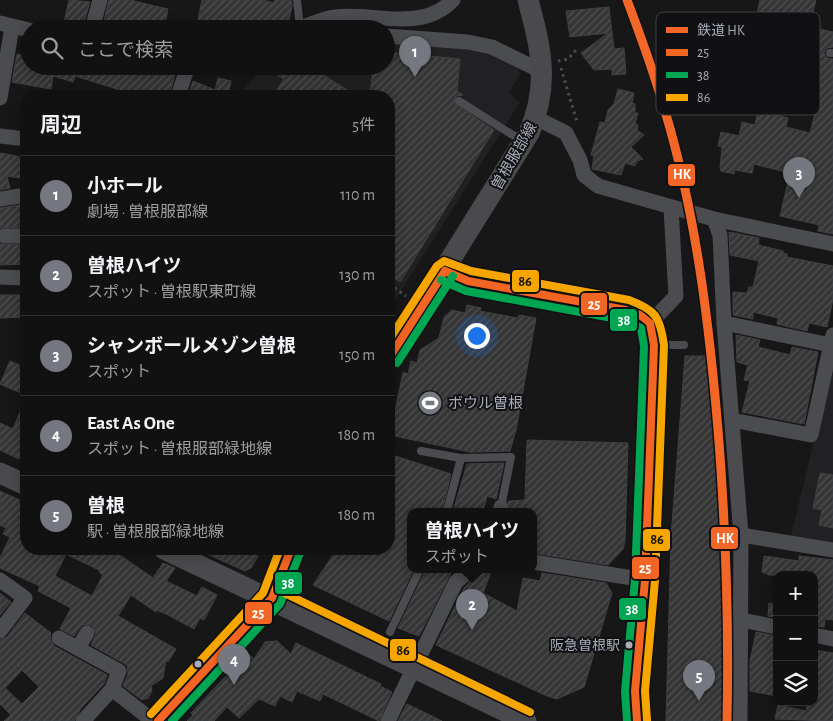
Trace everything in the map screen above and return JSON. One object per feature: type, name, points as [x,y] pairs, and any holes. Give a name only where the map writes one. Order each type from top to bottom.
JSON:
[{"type":"street","points":[[94,20],[100,0]]},
{"type":"street","points":[[324,20],[334,17],[414,20],[444,10],[453,0]]},
{"type":"street","name":"曽根服部線","points":[[395,349],[524,142],[536,118],[551,66],[541,47],[528,0]]},
{"type":"street","points":[[0,98],[6,25],[20,28]]},
{"type":"street","points":[[395,37],[468,42],[492,47],[551,66]]},
{"type":"street","points":[[180,90],[185,75]]},
{"type":"street","points":[[536,118],[566,133],[580,160],[584,175],[598,186],[714,219],[833,244]]},
{"type":"street","points":[[0,136],[20,138]]},
{"type":"street","points":[[0,200],[20,195]]},
{"type":"street","points":[[650,323],[676,296],[670,208]]},
{"type":"street","points":[[714,219],[720,235],[724,323],[741,535],[740,721]]},
{"type":"street","points":[[4,236],[20,236]]},
{"type":"street","points":[[445,271],[468,280],[626,310],[640,315],[650,323],[654,345],[645,580],[635,691],[637,721]]},
{"type":"street","points":[[0,277],[20,278]]},
{"type":"street","points":[[724,323],[832,340],[810,435],[732,420]]},
{"type":"street","points":[[0,473],[20,479]]},
{"type":"street","points":[[741,535],[833,550]]},
{"type":"street","points":[[177,555],[272,598],[526,721]]},
{"type":"street","points":[[158,721],[272,598],[289,555]]},
{"type":"street","points":[[537,563],[645,580]]},
{"type":"street","points":[[388,721],[456,582],[466,573]]},
{"type":"street","points":[[0,580],[25,598],[0,631]]},
{"type":"street","points":[[741,620],[773,626]]},
{"type":"street","points":[[78,648],[87,633]]},
{"type":"street","points":[[818,636],[833,638]]},
{"type":"street","points":[[59,638],[119,670],[112,688],[83,721]]},
{"type":"street","points":[[112,688],[153,721]]},
{"type":"lane","points":[[296,0],[298,20]]},
{"type":"lane","points":[[459,101],[524,142]]},
{"type":"lane","points":[[654,345],[684,344]]},
{"type":"lane","points":[[421,451],[462,458],[511,457],[500,508]]},
{"type":"lane","points":[[448,508],[462,458]]},
{"type":"lane","points":[[390,632],[418,573]]},
{"type":"path","points":[[551,66],[568,59],[577,49]]},
{"type":"path","points":[[556,52],[551,66],[579,130]]},
{"type":"path","points":[[395,288],[406,296]]},
{"type":"shaded area","points":[[395,44],[473,48],[492,53],[518,68],[520,75],[509,93],[520,102],[395,300],[395,90],[243,90],[256,75],[395,75]]},
{"type":"shaded area","points":[[833,362],[833,543],[791,536]]},
{"type":"building","points":[[69,0],[90,2],[85,20],[64,20]]},
{"type":"building","points":[[109,0],[130,0],[168,9],[166,20],[104,20]]},
{"type":"building","points":[[202,0],[262,0],[274,3],[275,0],[291,0],[292,6],[289,20],[198,20]]},
{"type":"building","points":[[760,0],[816,0],[813,12],[757,12]]},
{"type":"building","points":[[609,7],[614,49],[624,48],[626,74],[612,75],[612,69],[594,70],[581,53],[608,33],[570,37],[566,11]]},
{"type":"building","points":[[820,29],[833,32],[833,47],[827,48],[824,53],[827,58],[833,59],[833,234],[818,231],[819,225],[780,216],[790,173],[754,164],[752,173],[735,170],[734,174],[721,171],[720,168],[722,147],[718,146],[721,132],[739,136],[742,122],[755,125],[757,115],[775,115],[788,118],[786,127],[810,133],[815,115],[820,115]]},
{"type":"building","points":[[395,53],[460,59],[457,91],[463,95],[456,96],[454,103],[494,130],[400,282],[395,279],[395,90],[371,90],[372,75],[395,75]]},
{"type":"building","points":[[17,54],[20,54],[20,75],[175,75],[171,90],[117,90],[75,76],[73,82],[53,76],[51,89],[12,82]]},
{"type":"building","points":[[323,75],[347,90],[277,90],[284,79],[278,76]]},
{"type":"building","points":[[218,78],[231,81],[229,90],[215,90]]},
{"type":"building","points":[[193,81],[215,90],[190,90]]},
{"type":"building","points":[[618,89],[634,93],[632,103],[635,104],[635,113],[638,113],[635,124],[638,125],[637,130],[644,135],[631,147],[643,159],[637,161],[635,166],[625,163],[621,175],[592,169],[594,156],[591,155],[600,122],[605,123],[608,110],[614,104]]},
{"type":"building","points":[[0,153],[20,157],[20,178],[7,176],[10,188],[0,190]]},
{"type":"building","points":[[20,205],[20,227],[0,228],[0,208]]},
{"type":"building","points":[[729,232],[759,238],[758,245],[783,251],[783,253],[787,254],[787,257],[833,266],[833,299],[827,327],[809,323],[807,331],[777,324],[778,318],[753,312],[753,319],[733,315],[733,292],[747,293],[749,287],[753,287],[759,261],[730,255]]},
{"type":"building","points":[[0,244],[20,245],[20,264],[0,265]]},
{"type":"building","points":[[0,295],[20,295],[20,317],[0,318]]},
{"type":"building","points":[[467,305],[481,308],[480,311],[518,318],[519,315],[536,318],[516,430],[510,451],[470,452],[395,436],[395,411],[403,372],[408,374],[411,361],[417,363],[420,350],[439,338],[444,317],[452,310],[465,313]]},
{"type":"building","points":[[736,335],[760,340],[758,347],[790,355],[792,347],[818,352],[804,424],[742,412],[750,381],[744,380],[748,365],[737,362]]},
{"type":"building","points":[[685,356],[714,356],[731,591],[731,721],[666,721],[671,537]]},
{"type":"building","points":[[10,361],[20,365],[20,392],[0,384]]},
{"type":"building","points":[[20,412],[19,459],[0,450],[0,423],[13,429]]},
{"type":"building","points":[[527,440],[628,443],[625,541],[623,549],[608,565],[537,554],[537,508],[509,508],[508,501],[525,500]]},
{"type":"building","points":[[395,456],[451,474],[443,508],[407,508],[407,573],[412,573],[389,621],[313,585],[333,555],[395,555]]},
{"type":"building","points":[[504,463],[496,499],[487,496],[484,508],[454,508],[467,464]]},
{"type":"building","points":[[820,473],[833,475],[833,528],[819,525],[822,510],[813,508]]},
{"type":"building","points":[[0,491],[20,500],[20,555],[66,555],[55,576],[92,596],[103,575],[99,572],[101,571],[68,555],[120,555],[153,578],[163,563],[175,568],[166,581],[197,596],[202,587],[217,595],[204,620],[200,618],[194,629],[157,610],[156,612],[131,595],[118,616],[176,649],[168,662],[166,660],[163,678],[151,686],[152,691],[148,698],[142,700],[123,686],[128,674],[127,665],[91,645],[96,634],[92,625],[82,625],[74,636],[60,629],[71,608],[38,591],[40,586],[0,568],[0,558],[10,537],[3,534],[6,528],[0,525]]},
{"type":"building","points":[[209,555],[259,555],[251,568],[245,571]]},
{"type":"building","points":[[764,556],[799,561],[799,556],[833,560],[833,620],[825,619],[824,627],[818,626],[818,571],[773,571],[773,575],[762,572]]},
{"type":"building","points":[[424,573],[451,573],[419,636],[398,628]]},
{"type":"building","points":[[479,573],[490,573],[483,593],[517,611],[523,578],[540,581],[542,573],[606,583],[612,593],[584,687],[557,699],[436,645],[464,588]]},
{"type":"building","points":[[0,593],[11,602],[0,615]]},
{"type":"building","points":[[769,603],[773,604],[773,617],[768,616]]},
{"type":"building","points":[[25,613],[51,633],[50,639],[54,646],[107,675],[104,684],[82,707],[74,721],[4,721],[11,715],[0,704],[0,640],[7,637]],"holes":[[[22,670],[39,687],[22,704],[5,688]]]},
{"type":"building","points":[[756,632],[773,635],[773,695],[750,691],[750,661]]},
{"type":"building","points":[[277,641],[291,654],[296,643],[381,684],[380,686],[392,692],[379,721],[323,694],[320,701],[297,691],[292,702],[280,696],[275,706],[259,699],[239,718],[227,707],[214,721],[187,721],[193,715],[191,713],[241,660],[249,654],[254,659],[265,642]]},
{"type":"building","points":[[818,651],[833,653],[833,721],[775,719],[778,706],[806,711],[807,706],[818,706]]},
{"type":"building","points":[[407,704],[442,721],[398,721]]},
{"type":"rail line","name":"HK","points":[[627,0],[656,83]]},
{"type":"rail line","name":"HK","points":[[666,115],[686,192],[694,233],[711,358],[725,547],[727,721]]},
{"type":"transit line","name":"86","points":[[395,331],[437,266],[444,261],[471,271],[629,300],[645,307],[655,316],[661,328],[664,345],[655,580],[645,691],[647,720]]},
{"type":"transit line","name":"25","points":[[445,271],[468,281],[626,310],[640,315],[650,323],[654,345],[645,580],[635,691],[637,721]]},
{"type":"transit line","name":"25","points":[[395,349],[445,271]]},
{"type":"transit line","name":"38","points":[[397,363],[453,276]]},
{"type":"transit line","name":"38","points":[[441,280],[466,291],[623,320],[641,328],[644,346],[635,579],[625,691],[627,721]]},
{"type":"transit line","name":"86","points":[[151,714],[263,593],[278,555]]},
{"type":"transit line","name":"25","points":[[158,721],[272,598],[289,555]]},
{"type":"transit line","name":"38","points":[[172,721],[280,604],[299,555]]},
{"type":"transit line","name":"86","points":[[276,589],[530,712]]},
{"type":"place","name":"小ホール","points":[[415,77]]},
{"type":"place","name":"シャンボールメゾン曽根","points":[[799,198]]},
{"type":"place","name":"ボウル曽根","points":[[430,403]]},
{"type":"place","name":"曽根ハイツ","points":[[472,630]]},
{"type":"place","name":"阪急曽根駅","points":[[629,645]]},
{"type":"place","name":"East As One","points":[[234,685]]},
{"type":"place","name":"曽根","points":[[699,701]]}]
